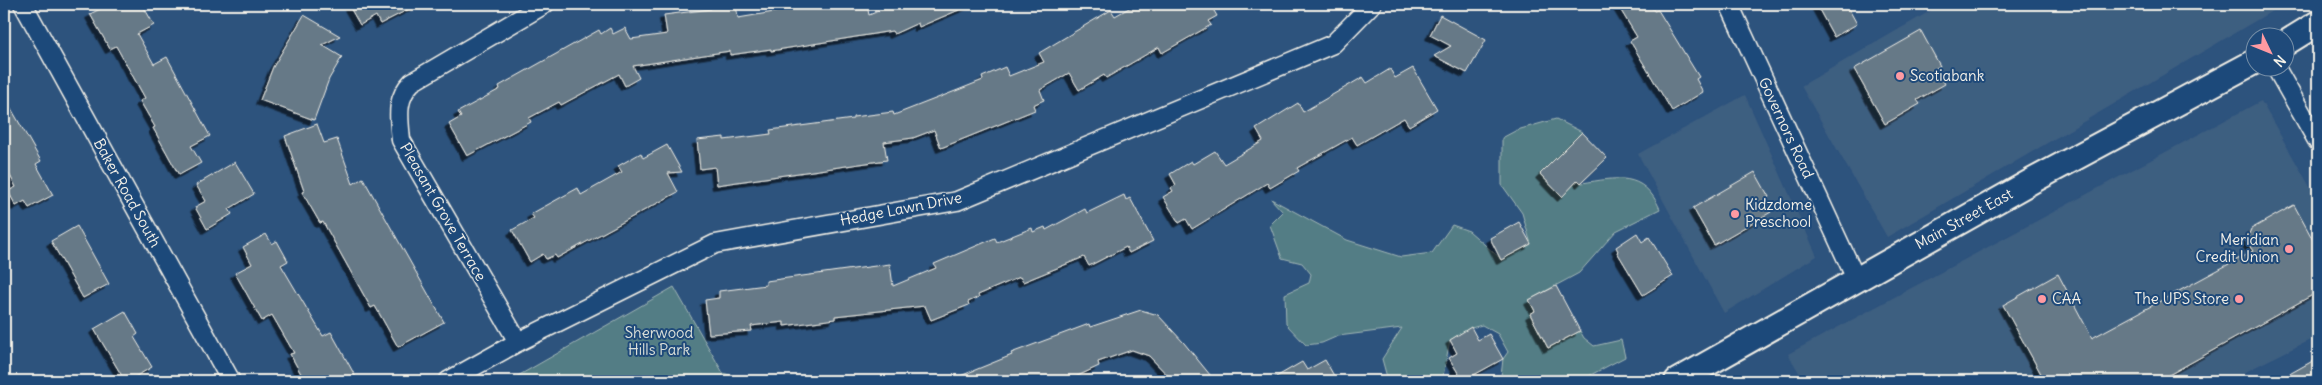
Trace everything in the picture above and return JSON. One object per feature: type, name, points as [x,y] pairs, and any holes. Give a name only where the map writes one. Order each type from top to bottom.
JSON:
[{"type":"main road","points":[[2294,38],[2318,23]]},
{"type":"main road","name":"Main Street East","points":[[1677,381],[1856,279],[2244,67]]},
{"type":"street","name":"Baker Road South","points":[[23,4],[230,381]]},
{"type":"street","name":"Pleasant Grove Terrace","points":[[518,342],[401,140],[399,105],[404,90],[412,82],[545,4]]},
{"type":"street","name":"Hedge Lawn Drive","points":[[448,381],[518,342],[715,244],[957,201],[1333,44],[1372,4]]},
{"type":"street","name":"Governors Road","points":[[1729,4],[1856,279]]},
{"type":"street","points":[[2282,78],[2318,142]]},
{"type":"shaded area","points":[[1929,4],[2284,4],[1887,237],[1801,86],[1932,10]]},
{"type":"shaded area","name":"Kidzdome Preschool","points":[[1745,95],[1817,256],[1724,313],[1638,154]]},
{"type":"shaded area","points":[[2261,101],[2318,201],[2318,336],[2227,381],[1804,381],[1788,354]]},
{"type":"green space","points":[[1556,119],[1582,132],[1540,174],[1562,196],[1578,180],[1582,183],[1606,179],[1627,180],[1637,182],[1645,188],[1653,196],[1660,209],[1616,231],[1579,273],[1529,300],[1535,311],[1530,314],[1548,348],[1580,331],[1584,338],[1594,346],[1621,340],[1625,357],[1579,381],[1495,381],[1501,376],[1503,359],[1508,352],[1498,334],[1482,325],[1471,328],[1450,340],[1442,381],[1388,381],[1382,359],[1402,328],[1338,336],[1322,343],[1306,345],[1286,324],[1285,294],[1309,283],[1311,274],[1302,263],[1282,258],[1270,225],[1283,212],[1271,199],[1347,240],[1401,257],[1432,253],[1452,225],[1469,231],[1501,259],[1531,244],[1522,213],[1502,185],[1502,138],[1517,130]]},
{"type":"green space","name":"Sherwood Hills Park","points":[[674,287],[723,373],[749,381],[509,381]]},
{"type":"building","points":[[110,4],[142,4],[154,25],[137,34],[154,64],[167,57],[210,136],[191,146],[201,163],[179,175],[140,101],[145,98],[116,46],[110,49],[90,14]]},
{"type":"building","points":[[348,4],[419,4],[380,24],[376,16],[360,25]]},
{"type":"building","points":[[736,4],[738,18],[780,11],[779,4],[855,4],[856,7],[867,5],[869,15],[895,4],[973,4],[919,27],[918,23],[894,34],[892,31],[771,51],[771,49],[730,55],[730,51],[633,66],[639,78],[625,86],[619,74],[561,105],[559,102],[529,118],[531,122],[467,156],[449,124],[461,117],[458,112],[500,89],[499,86],[599,30],[601,34],[610,28],[613,34],[625,28],[631,39],[667,34],[664,15],[711,9],[711,6]]},
{"type":"building","points":[[1136,4],[1210,4],[1217,16],[1208,21],[1211,25],[1162,53],[1159,47],[1106,78],[1104,75],[1079,90],[1069,73],[1040,90],[1044,100],[1033,105],[1035,110],[941,148],[934,130],[913,138],[884,142],[887,160],[717,185],[715,167],[700,169],[697,140],[724,137],[724,140],[771,134],[770,130],[853,119],[853,117],[893,112],[894,115],[983,80],[982,77],[1005,67],[1009,76],[1044,62],[1039,53],[1111,10],[1115,16]]},
{"type":"building","points":[[1617,4],[1650,4],[1654,11],[1658,10],[1699,77],[1696,79],[1703,92],[1672,111],[1630,41],[1637,37]]},
{"type":"building","points":[[1816,4],[1846,4],[1857,24],[1834,37]]},
{"type":"building","points":[[304,15],[340,36],[322,45],[342,57],[329,79],[314,120],[260,100],[273,67]]},
{"type":"building","points":[[1440,15],[1486,40],[1467,73],[1434,56],[1451,46],[1430,35]]},
{"type":"building","name":"Scotiabank","points":[[1921,31],[1940,66],[1936,68],[1945,84],[1917,100],[1920,104],[1885,124],[1854,69]]},
{"type":"building","points":[[1413,68],[1437,109],[1409,126],[1404,118],[1357,145],[1352,137],[1297,168],[1299,171],[1270,188],[1267,183],[1192,229],[1186,219],[1179,223],[1163,197],[1173,191],[1171,188],[1176,185],[1170,174],[1191,161],[1193,164],[1215,151],[1224,164],[1263,141],[1256,129],[1298,103],[1303,112],[1363,77],[1367,83],[1390,69],[1395,78]]},
{"type":"building","points":[[4,96],[41,161],[36,164],[53,195],[29,208],[25,201],[16,206],[8,191],[16,187],[4,164]]},
{"type":"building","points":[[317,124],[324,143],[337,139],[353,184],[363,178],[444,322],[398,347],[375,306],[371,308],[323,222],[320,223],[302,192],[304,191],[285,136]]},
{"type":"building","points":[[1582,132],[1607,158],[1581,183],[1578,180],[1562,197],[1540,174]]},
{"type":"building","points":[[667,145],[682,172],[668,173],[678,192],[557,258],[555,255],[546,259],[543,254],[530,262],[512,230],[534,218],[531,214],[578,188],[581,195],[622,172],[618,166],[641,153],[643,158]]},
{"type":"building","points":[[235,162],[254,194],[229,209],[232,214],[207,229],[195,207],[206,201],[196,185]]},
{"type":"building","points":[[1755,172],[1769,197],[1764,200],[1771,212],[1714,245],[1693,208]]},
{"type":"building","points":[[1124,195],[1126,200],[1130,198],[1153,241],[1129,253],[1126,247],[1089,266],[1084,257],[1023,282],[1020,277],[978,295],[979,297],[968,302],[969,305],[931,320],[925,306],[835,316],[835,319],[784,326],[784,322],[751,326],[752,331],[709,334],[705,300],[719,298],[719,291],[766,285],[766,281],[890,264],[893,286],[936,268],[934,264],[995,238],[997,242],[1032,228],[1033,232],[1045,227],[1046,230],[1085,209],[1087,213]]},
{"type":"building","points":[[2294,205],[2318,249],[2318,292],[2158,381],[2045,381],[2003,305],[2058,274],[2092,338],[2253,251],[2246,241],[2251,229]]},
{"type":"building","points":[[1519,222],[1531,244],[1501,260],[1490,238]]},
{"type":"building","points":[[77,226],[109,284],[83,298],[51,241]]},
{"type":"building","points":[[1637,233],[1642,242],[1649,237],[1673,276],[1643,295],[1617,252],[1616,247]]},
{"type":"building","points":[[266,234],[272,244],[277,241],[288,261],[281,265],[323,336],[331,332],[358,381],[305,381],[290,354],[294,353],[272,315],[262,321],[235,273],[252,264],[243,247]]},
{"type":"building","points":[[1556,286],[1580,331],[1548,348],[1530,314],[1535,311],[1529,300]]},
{"type":"building","points":[[1141,310],[1158,315],[1215,381],[1173,381],[1149,356],[1132,350],[1098,362],[1099,366],[1067,381],[948,381],[1012,355],[1011,353],[1089,324],[1090,327]]},
{"type":"building","points":[[125,311],[138,334],[134,337],[152,367],[128,381],[125,381],[94,329]]},
{"type":"building","points":[[1471,327],[1478,340],[1489,334],[1503,359],[1463,381],[1449,358],[1457,353],[1450,340]]},
{"type":"building","points":[[2318,358],[2318,381],[2277,381]]},
{"type":"building","points":[[1325,360],[1337,381],[1269,381],[1302,362],[1307,370]]},
{"type":"place","name":"Scotiabank","points":[[1900,76]]},
{"type":"place","name":"Kidzdome Preschool","points":[[1735,214]]},
{"type":"place","name":"Meridian Credit Union","points":[[2289,249]]},
{"type":"place","name":"CAA","points":[[2042,299]]},
{"type":"place","name":"The UPS Store","points":[[2239,299]]}]
